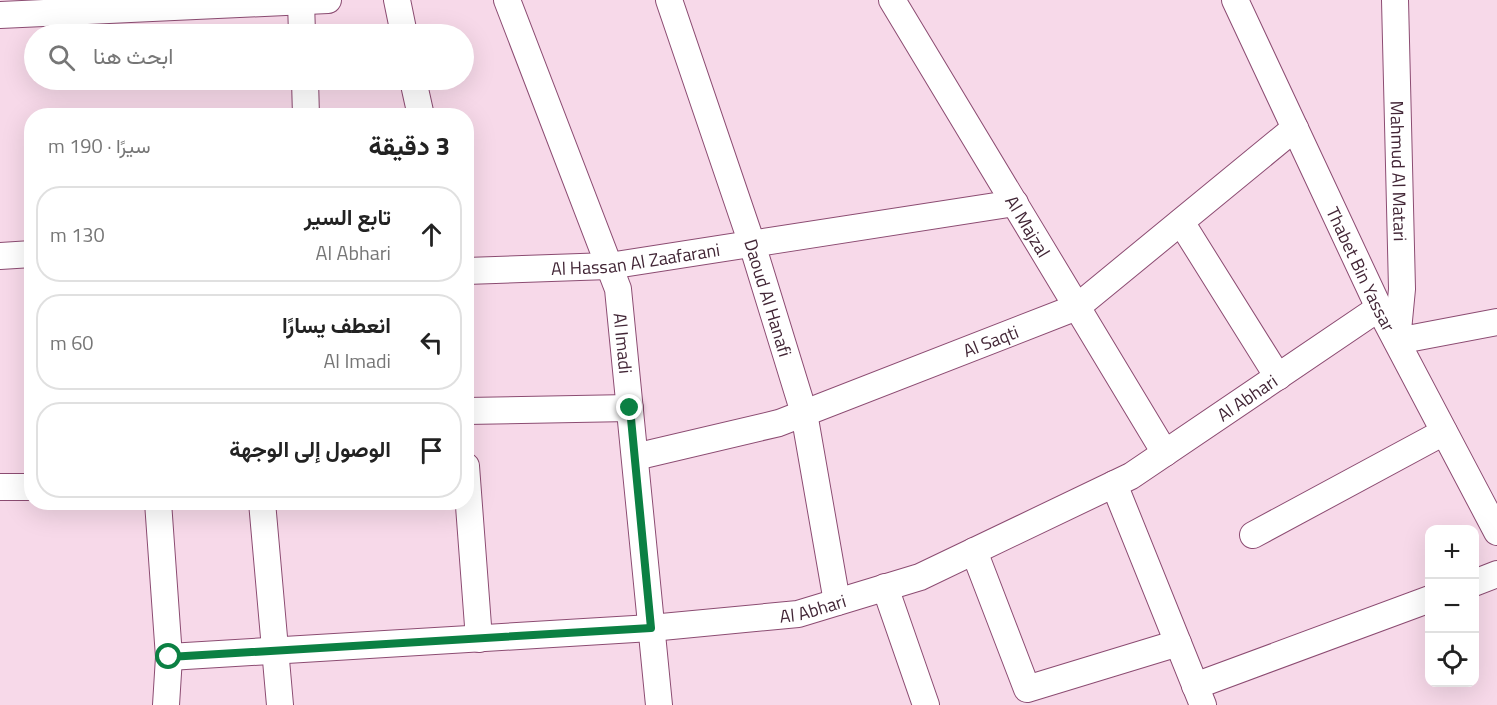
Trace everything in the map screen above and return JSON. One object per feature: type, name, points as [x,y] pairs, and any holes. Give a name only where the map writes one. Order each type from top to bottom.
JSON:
[{"type":"street","points":[[0,15],[328,0]]},
{"type":"street","points":[[397,0],[402,24]]},
{"type":"street","name":"Al Imadi","points":[[507,0],[618,289],[659,705]]},
{"type":"street","name":"Daoud Al Hanafi","points":[[669,0],[752,244],[804,413],[837,602]]},
{"type":"street","name":"Al Majzal","points":[[892,0],[1165,453]]},
{"type":"street","name":"Thabet Bin Yassar","points":[[1235,0],[1379,309],[1497,532]]},
{"type":"street","name":"Mahmud Al Matari","points":[[1395,0],[1402,289],[1397,341]]},
{"type":"street","points":[[306,24],[313,1]]},
{"type":"street","points":[[305,90],[306,108]]},
{"type":"street","points":[[415,90],[419,108]]},
{"type":"street","name":"Al Saqti","points":[[635,457],[779,423],[1077,307],[1295,128]]},
{"type":"street","name":"Al Hassan Al Zaafarani","points":[[474,271],[609,266],[1015,203]]},
{"type":"street","points":[[1181,222],[1278,377]]},
{"type":"street","points":[[0,256],[24,254]]},
{"type":"street","name":"Al Abhari","points":[[169,657],[651,628],[798,614],[920,577],[1131,476],[1379,309]]},
{"type":"street","points":[[1397,341],[1497,322]]},
{"type":"street","points":[[474,411],[630,408]]},
{"type":"street","points":[[1253,535],[1444,432]]},
{"type":"street","points":[[1114,484],[1199,696],[1425,601]]},
{"type":"street","points":[[0,487],[24,487]]},
{"type":"street","points":[[159,510],[169,657],[166,705]]},
{"type":"street","points":[[263,510],[280,705]]},
{"type":"street","points":[[469,510],[479,639]]},
{"type":"street","points":[[974,551],[1027,689],[1178,644]]},
{"type":"street","points":[[1479,581],[1497,574]]},
{"type":"street","points":[[885,587],[926,705]]},
{"type":"route","points":[[169,657],[651,628],[630,408]]}]
